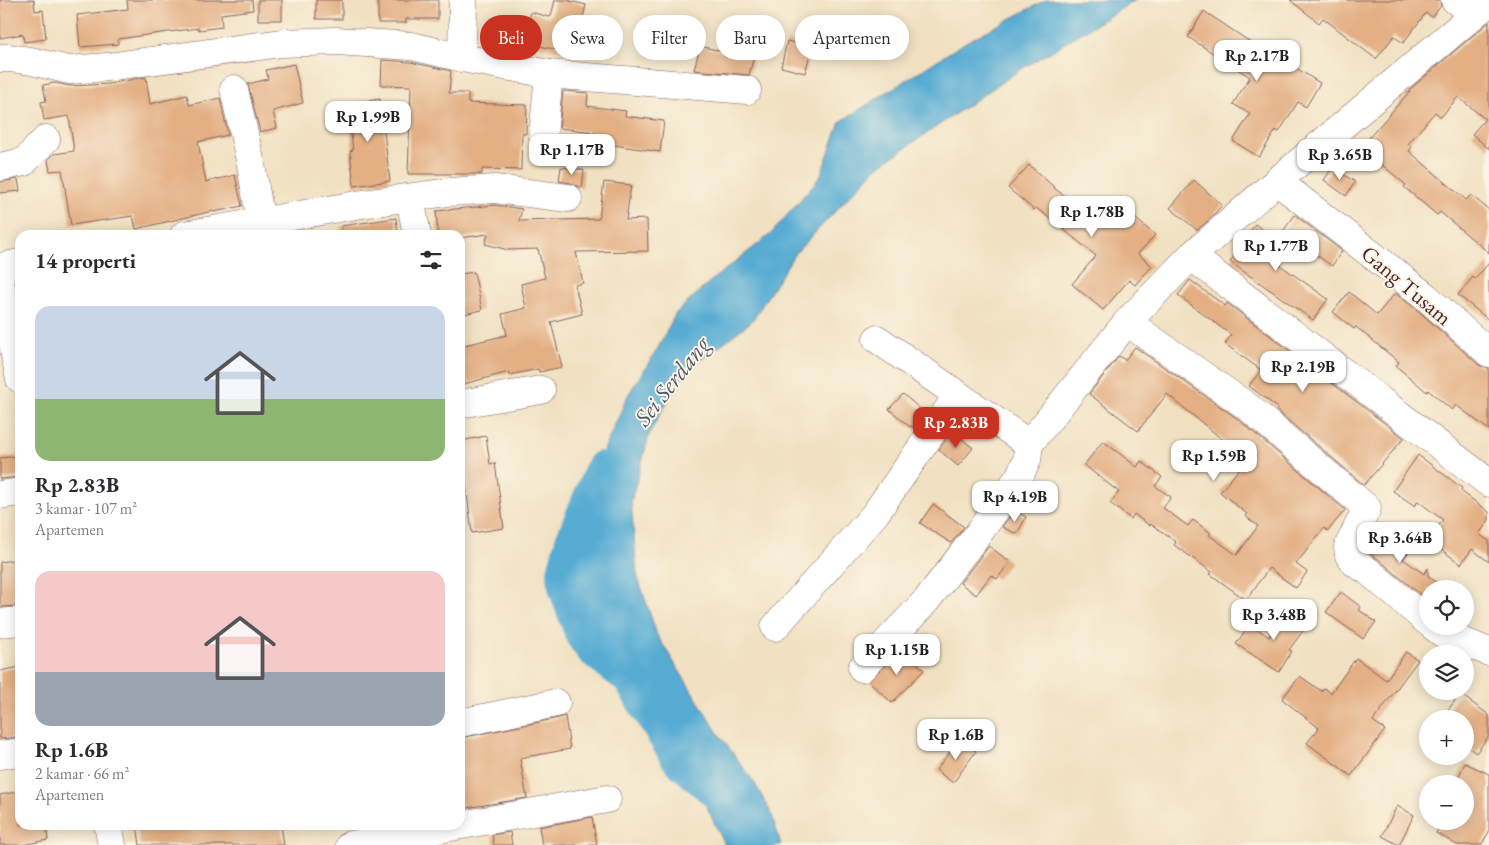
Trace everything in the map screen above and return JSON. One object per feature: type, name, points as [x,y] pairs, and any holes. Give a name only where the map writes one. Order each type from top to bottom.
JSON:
[{"type":"street","points":[[462,58],[463,0]]},
{"type":"street","points":[[862,668],[926,601],[978,534],[1018,478],[1027,460],[1030,444],[1127,322],[1191,256],[1472,5]]},
{"type":"street","points":[[0,58],[31,61],[69,70],[107,67],[282,43],[336,41],[412,46],[462,58],[549,74],[747,90]]},
{"type":"street","points":[[543,136],[549,74]]},
{"type":"street","points":[[234,89],[251,165],[260,222]]},
{"type":"street","points":[[0,167],[24,162],[46,139]]},
{"type":"street","name":"Gang Tusam","points":[[1277,181],[1425,296],[1489,353]]},
{"type":"street","points":[[213,230],[410,198],[495,188],[568,198]]},
{"type":"street","points":[[410,198],[416,230]]},
{"type":"street","points":[[1191,256],[1489,483]]},
{"type":"street","points":[[0,267],[15,264]]},
{"type":"street","points":[[0,282],[15,355]]},
{"type":"street","points":[[1127,322],[1248,407],[1366,508],[1348,547],[1349,555],[1354,562],[1378,579],[1419,614]]},
{"type":"street","points":[[877,339],[1030,444]]},
{"type":"street","points":[[0,386],[15,384]]},
{"type":"street","points":[[465,403],[541,390]]},
{"type":"street","points":[[775,627],[875,514],[958,395]]},
{"type":"street","points":[[0,495],[15,493]]},
{"type":"street","points":[[0,623],[15,621]]},
{"type":"street","points":[[1445,635],[1489,652]]},
{"type":"street","points":[[465,722],[556,702]]},
{"type":"street","points":[[0,755],[15,753]]},
{"type":"street","points":[[465,824],[608,799]]},
{"type":"street","points":[[109,830],[112,845]]},
{"type":"street","points":[[350,845],[434,830]]},
{"type":"water","points":[[1046,0],[1136,0],[1018,71],[876,168],[794,255],[752,321],[685,372],[650,432],[631,501],[637,575],[657,635],[718,733],[754,782],[772,815],[781,845],[725,845],[693,778],[679,727],[618,685],[588,625],[577,558],[589,484],[628,395],[657,350],[676,313],[713,279],[771,234],[820,177],[840,122],[966,42]]},
{"type":"building","points":[[0,0],[34,0],[35,11],[43,10],[46,39],[24,42],[23,34],[0,38]]},
{"type":"building","points":[[127,0],[252,0],[253,10],[221,14],[222,27],[199,30],[199,28],[118,39],[118,44],[80,47],[77,15],[128,9]]},
{"type":"building","points":[[258,0],[282,0],[282,20],[258,20]]},
{"type":"building","points":[[316,0],[342,0],[342,19],[316,19]]},
{"type":"building","points":[[378,0],[438,0],[438,19],[406,19],[406,23],[378,23]]},
{"type":"building","points":[[555,0],[566,0],[586,5],[584,15],[552,15],[552,49],[542,47],[542,15],[551,16]]},
{"type":"building","points":[[1290,0],[1440,0],[1441,6],[1432,17],[1426,13],[1403,43],[1394,36],[1376,59],[1323,18],[1319,23]]},
{"type":"building","points":[[1204,11],[1262,50],[1265,46],[1280,58],[1320,83],[1306,107],[1298,102],[1279,132],[1276,130],[1259,157],[1233,141],[1250,114],[1233,104],[1250,77],[1188,37]]},
{"type":"building","points":[[531,12],[542,15],[530,15]]},
{"type":"building","points":[[1489,22],[1489,149],[1472,134],[1485,119],[1458,97],[1441,117],[1435,112],[1408,144],[1412,147],[1409,151],[1466,200],[1471,195],[1489,210],[1489,253],[1440,212],[1437,215],[1404,187],[1406,185],[1361,147],[1409,90]]},
{"type":"building","points":[[787,41],[795,43],[795,60],[808,60],[805,73],[781,67],[783,60],[785,60]]},
{"type":"building","points":[[706,48],[716,50],[716,60],[753,60],[749,75],[694,70],[696,60],[706,60]]},
{"type":"building","points":[[382,60],[410,62],[451,71],[449,93],[468,93],[468,103],[527,105],[526,134],[522,134],[521,170],[482,169],[482,174],[408,174],[411,86],[381,85]]},
{"type":"building","points":[[294,64],[303,103],[273,111],[277,128],[260,132],[248,84],[268,79],[266,70]]},
{"type":"building","points":[[146,77],[150,104],[187,95],[189,105],[220,98],[228,135],[198,142],[206,182],[235,175],[242,206],[136,229],[133,216],[71,225],[62,170],[50,171],[48,160],[54,154],[74,151],[69,116],[44,120],[41,102],[46,101],[43,85],[55,83],[70,86],[108,84]]},
{"type":"building","points":[[563,91],[588,93],[587,106],[626,111],[625,116],[664,121],[660,152],[594,142],[595,132],[559,128]]},
{"type":"building","points":[[380,99],[390,181],[354,186],[350,151],[353,150],[347,104]]},
{"type":"building","points":[[1029,165],[1054,188],[1105,227],[1122,207],[1155,235],[1138,254],[1152,266],[1135,285],[1129,280],[1103,310],[1072,284],[1096,256],[1051,219],[1036,208],[1034,210],[1008,188]]},
{"type":"building","points":[[561,167],[584,170],[582,188],[559,181]]},
{"type":"building","points":[[1333,167],[1355,182],[1346,196],[1324,180]]},
{"type":"building","points":[[18,179],[20,191],[0,193],[0,182]]},
{"type":"building","points":[[1194,180],[1222,205],[1197,230],[1170,208]]},
{"type":"building","points":[[604,182],[631,185],[626,220],[647,219],[648,251],[576,252],[583,283],[575,285],[582,314],[551,322],[562,367],[539,372],[538,369],[510,375],[509,372],[465,384],[465,345],[507,335],[502,314],[526,308],[521,284],[545,278],[538,249],[508,250],[485,244],[488,234],[465,237],[465,230],[438,230],[436,211],[495,205],[522,209],[519,221],[599,219]]},
{"type":"building","points":[[1295,215],[1342,251],[1332,266],[1283,231]]},
{"type":"building","points":[[396,218],[397,230],[341,230],[341,226]]},
{"type":"building","points":[[1255,224],[1284,245],[1273,260],[1328,299],[1313,320],[1230,262]]},
{"type":"building","points":[[1489,263],[1489,320],[1458,295],[1473,277],[1475,279]]},
{"type":"building","points":[[474,272],[482,310],[465,314],[465,273]]},
{"type":"building","points":[[1190,280],[1225,306],[1227,303],[1404,438],[1364,485],[1276,410],[1278,408],[1249,386],[1261,370],[1225,344],[1231,335],[1178,295]]},
{"type":"building","points":[[1349,292],[1377,315],[1395,293],[1415,308],[1479,365],[1489,368],[1489,430],[1456,405],[1452,410],[1428,390],[1427,392],[1396,366],[1399,362],[1356,327],[1354,329],[1333,312]]},
{"type":"building","points":[[1135,347],[1238,419],[1345,510],[1328,531],[1324,528],[1296,564],[1307,572],[1296,588],[1269,568],[1246,600],[1210,574],[1212,572],[1174,545],[1176,542],[1151,524],[1150,526],[1134,514],[1131,519],[1110,503],[1119,492],[1084,465],[1103,441],[1137,467],[1141,461],[1162,477],[1155,486],[1171,497],[1163,508],[1188,526],[1193,520],[1211,533],[1209,535],[1237,555],[1258,526],[1245,516],[1247,514],[1220,492],[1245,462],[1239,456],[1240,454],[1167,394],[1138,431],[1089,394],[1119,356],[1125,360]]},
{"type":"building","points":[[903,394],[926,414],[915,429],[889,409]]},
{"type":"building","points":[[952,431],[973,448],[958,466],[939,450]]},
{"type":"building","points":[[486,436],[490,464],[495,463],[504,528],[472,533],[465,477],[465,440]]},
{"type":"building","points":[[1418,455],[1462,488],[1461,491],[1489,512],[1489,520],[1479,534],[1489,541],[1489,562],[1472,549],[1461,564],[1428,540],[1443,520],[1418,501],[1415,506],[1393,491]]},
{"type":"building","points":[[15,456],[15,478],[0,479],[0,458]]},
{"type":"building","points":[[933,504],[964,527],[951,543],[920,523]]},
{"type":"building","points":[[1014,511],[1026,517],[1017,534],[1002,527]]},
{"type":"building","points":[[1374,528],[1408,553],[1403,559],[1424,574],[1428,568],[1428,576],[1433,580],[1419,580],[1419,593],[1365,550]]},
{"type":"building","points":[[989,546],[1010,562],[997,579],[991,575],[976,595],[960,583]]},
{"type":"building","points":[[15,560],[15,606],[0,607],[0,562]]},
{"type":"building","points":[[1341,592],[1361,607],[1359,610],[1376,622],[1363,639],[1326,612]]},
{"type":"building","points":[[1288,610],[1308,624],[1289,650],[1292,651],[1279,672],[1236,644],[1250,624],[1269,637]]},
{"type":"building","points":[[902,648],[924,670],[892,703],[869,681]]},
{"type":"building","points":[[1406,652],[1418,660],[1373,721],[1385,730],[1351,776],[1307,743],[1319,728],[1282,699],[1300,676],[1321,691],[1324,688],[1331,693],[1356,658],[1386,680]]},
{"type":"building","points":[[15,668],[15,738],[0,739],[0,671]]},
{"type":"building","points":[[1455,700],[1468,700],[1489,715],[1489,736],[1476,753],[1474,752],[1474,710],[1448,710]]},
{"type":"building","points":[[565,716],[570,749],[520,758],[527,798],[465,808],[465,737]]},
{"type":"building","points":[[960,739],[976,751],[953,783],[936,770]]},
{"type":"building","points":[[1464,765],[1469,765],[1489,774],[1489,832],[1481,845],[1457,845],[1436,833],[1438,830],[1474,830],[1474,775],[1459,775]]},
{"type":"building","points":[[15,792],[15,830],[47,830],[48,840],[21,845],[0,845],[0,795]]},
{"type":"building","points":[[1397,806],[1414,815],[1399,845],[1382,836]]},
{"type":"building","points":[[592,817],[597,845],[542,845],[539,827]]},
{"type":"building","points":[[138,830],[282,830],[284,845],[140,845]]},
{"type":"building","points":[[510,832],[512,845],[494,845],[492,835]]},
{"type":"waterway","name":"Sei Serdang","points":[[602,468],[572,541],[564,572],[565,587],[582,635],[592,649],[629,678],[679,760],[715,791],[759,845]]}]
